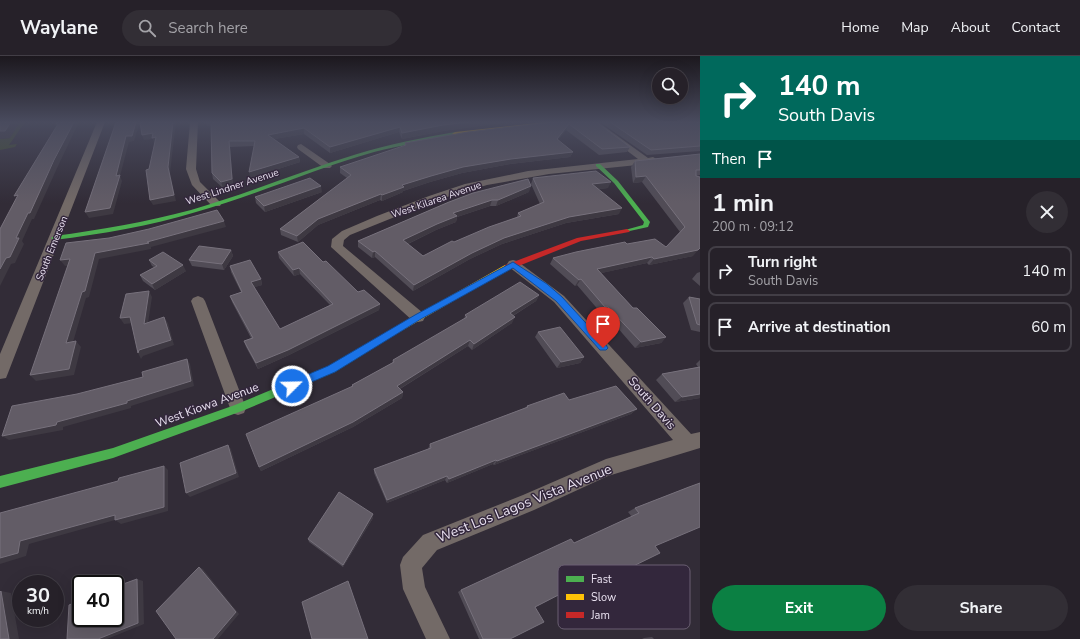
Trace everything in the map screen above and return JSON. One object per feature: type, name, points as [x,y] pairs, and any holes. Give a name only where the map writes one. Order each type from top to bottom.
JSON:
[{"type":"street","name":"South Emerson","points":[[0,373],[90,149]]},
{"type":"street","points":[[192,149],[191,170],[195,183],[216,204]]},
{"type":"street","points":[[305,149],[327,166]]},
{"type":"street","name":"West Lindner Avenue","points":[[54,238],[109,230],[167,219],[382,149]]},
{"type":"street","points":[[631,149],[647,161]]},
{"type":"street","name":"West Kilarea Avenue","points":[[418,317],[337,247],[338,239],[346,233],[412,206],[487,182],[553,170],[662,159]]},
{"type":"street","name":"West Kiowa Avenue","points":[[0,482],[113,453],[238,408],[332,369],[418,317],[513,264],[579,239],[639,229],[646,226],[647,222],[623,189],[598,165]]},
{"type":"street","name":"South Davis","points":[[513,264],[544,286],[559,299],[694,441]]},
{"type":"street","points":[[198,301],[238,408]]},
{"type":"street","name":"West Los Lagos Vista Avenue","points":[[438,639],[414,589],[411,565],[430,542],[526,503],[606,468],[694,441]]},
{"type":"building","points":[[43,149],[60,149],[30,213],[28,213],[16,238],[19,238],[10,257],[6,258],[0,269],[0,229],[18,195],[14,196]]},
{"type":"building","points":[[107,149],[123,149],[116,176],[120,175],[110,208],[85,212]]},
{"type":"building","points":[[153,149],[170,149],[168,167],[174,195],[150,200],[146,170],[149,169]]},
{"type":"building","points":[[212,149],[230,149],[232,179],[221,182],[212,173]]},
{"type":"building","points":[[253,149],[288,149],[299,157],[249,172]]},
{"type":"building","points":[[393,149],[570,149],[573,152],[511,159],[463,167],[402,185],[404,187],[382,195],[381,194],[318,219],[297,236],[280,229],[351,175],[340,167]]},
{"type":"building","points":[[700,154],[700,170],[696,170],[696,176],[700,177],[700,248],[698,250],[654,259],[652,257],[597,269],[633,308],[637,308],[666,337],[641,342],[608,307],[605,307],[581,279],[579,280],[553,258],[625,242],[627,244],[655,239],[666,247],[685,227],[646,176],[636,177],[635,161]]},
{"type":"building","points":[[596,171],[611,182],[592,184],[622,208],[569,217],[504,238],[472,253],[414,285],[375,251],[373,252],[358,241],[473,193],[528,179],[531,186],[498,200],[492,200],[453,213],[457,216],[403,240],[423,256],[452,241],[454,242],[489,227],[521,216],[518,213],[544,202],[533,178]]},
{"type":"building","points":[[310,178],[321,186],[264,206],[255,197]]},
{"type":"building","points":[[217,210],[224,221],[147,242],[149,243],[95,253],[85,291],[82,292],[66,343],[76,341],[69,369],[30,375],[70,259],[60,260],[66,243],[109,238],[149,229]]},
{"type":"building","points":[[303,242],[323,262],[326,261],[358,292],[364,290],[380,304],[288,350],[256,363],[244,341],[253,338],[230,296],[242,292],[230,266],[250,260],[261,279],[251,282],[280,329],[333,304],[299,268],[293,270],[278,252]]},
{"type":"building","points":[[199,246],[231,250],[222,264],[189,260]]},
{"type":"building","points":[[163,252],[183,265],[152,284],[140,275],[157,266],[149,260]]},
{"type":"building","points":[[520,282],[539,295],[510,313],[515,317],[474,344],[470,340],[397,386],[403,392],[353,422],[259,467],[246,434],[353,386],[352,385],[394,362],[393,360],[467,317],[465,315]]},
{"type":"building","points":[[149,291],[144,324],[164,317],[171,340],[139,350],[138,353],[130,317],[120,318],[126,294]]},
{"type":"building","points":[[689,297],[700,299],[700,325],[697,324]]},
{"type":"building","points":[[560,327],[584,357],[561,362],[538,332]]},
{"type":"building","points":[[187,359],[191,381],[127,401],[127,403],[57,422],[56,425],[2,436],[12,406],[77,394],[143,377],[142,372]]},
{"type":"building","points":[[700,367],[700,394],[682,397],[662,374]]},
{"type":"building","points":[[616,386],[637,409],[497,461],[496,460],[449,479],[447,476],[387,500],[374,469],[431,448],[430,444],[564,393],[569,400]]},
{"type":"building","points":[[228,445],[236,473],[186,493],[180,463]]},
{"type":"building","points":[[164,466],[164,507],[115,520],[115,515],[20,541],[18,553],[0,558],[0,513],[118,481],[119,478]]},
{"type":"building","points":[[700,483],[700,527],[655,546],[660,553],[635,565],[558,565],[558,595],[535,607],[544,622],[510,639],[483,639],[461,590],[571,539],[574,543],[639,513],[635,508]]},
{"type":"building","points":[[339,492],[373,514],[343,565],[308,539]]},
{"type":"building","points":[[199,567],[236,612],[213,639],[176,639],[156,611]]},
{"type":"building","points":[[137,579],[138,623],[98,639],[67,639],[69,605],[72,604],[72,627],[124,627],[124,584]]},
{"type":"building","points":[[348,581],[368,639],[312,639],[302,602]]},
{"type":"building","points":[[1,591],[9,639],[0,639]]},
{"type":"traffic: fast","points":[[54,238],[124,227],[177,216],[380,149]]},
{"type":"traffic: fast","points":[[598,165],[616,182],[647,222],[646,226],[627,231]]},
{"type":"traffic: fast","points":[[0,482],[113,453],[238,408],[332,369],[388,335]]},
{"type":"traffic: slow","points":[[388,335],[508,267]]},
{"type":"traffic: jam","points":[[508,267],[579,239],[627,231]]},
{"type":"route","points":[[292,386],[332,369],[418,317],[513,264],[544,286],[559,299],[603,348]]}]
